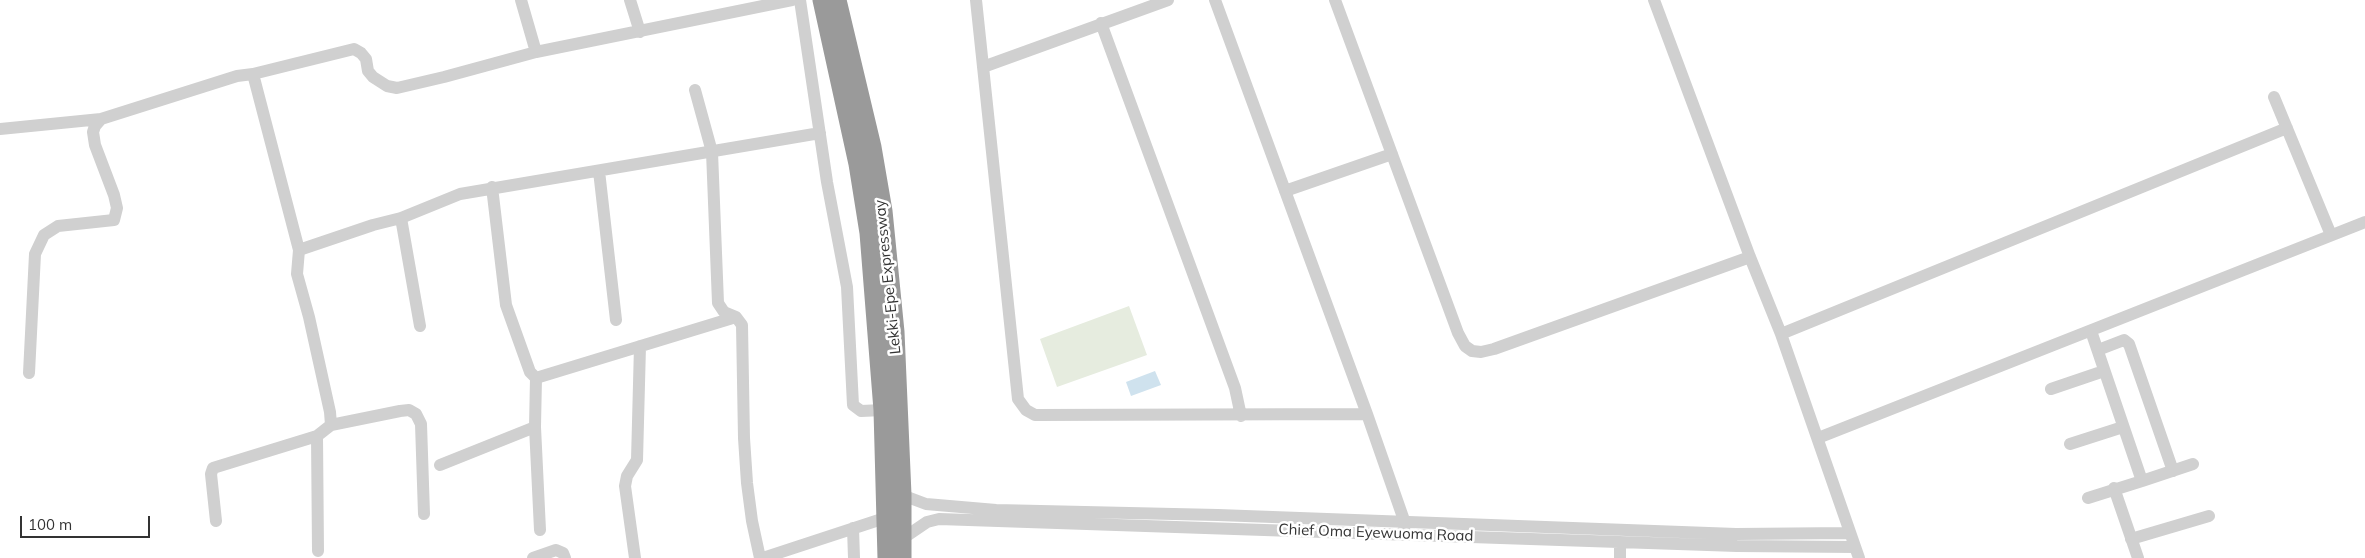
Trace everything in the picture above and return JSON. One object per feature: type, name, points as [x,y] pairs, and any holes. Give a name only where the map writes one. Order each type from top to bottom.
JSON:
[{"type":"highway","name":"Lekki-Epe Expressway","points":[[822,0],[858,164],[869,233],[884,410],[888,558]]},
{"type":"highway","name":"Lekki-Epe Expressway","points":[[837,0],[872,146],[882,211],[895,332],[902,494],[902,558]]},
{"type":"street","points":[[521,0],[536,52]]},
{"type":"street","points":[[630,0],[640,32]]},
{"type":"street","points":[[0,129],[101,119],[237,76],[253,74],[354,49],[366,59],[368,71],[373,77],[387,86],[397,88],[536,52],[792,0]]},
{"type":"street","points":[[800,0],[827,182],[847,287],[853,405],[861,411],[884,410]]},
{"type":"street","points":[[976,0],[1018,399],[1026,410],[1035,415],[1241,416],[1367,414]]},
{"type":"street","points":[[983,67],[1168,0]]},
{"type":"street","points":[[1215,0],[1367,414],[1404,528]]},
{"type":"street","points":[[1335,0],[1458,333],[1464,346],[1472,351],[1481,352],[1494,349],[1750,257]]},
{"type":"street","points":[[1654,0],[1750,257],[1781,334],[1857,553]]},
{"type":"street","points":[[1101,23],[1235,388],[1241,416]]},
{"type":"street","points":[[808,44],[830,40]]},
{"type":"street","points":[[253,74],[299,250],[297,274],[309,317],[330,412],[331,426]]},
{"type":"street","points":[[695,90],[712,152],[718,303],[724,312],[736,318],[742,325],[747,474],[752,521],[761,558],[888,517]]},
{"type":"street","points":[[2274,97],[2331,235]]},
{"type":"street","points":[[29,373],[35,254],[44,235],[58,226],[114,220],[117,208],[114,195],[95,145],[93,132],[94,126],[101,119]]},
{"type":"street","points":[[1781,334],[2287,128]]},
{"type":"street","points":[[299,250],[373,225],[401,218],[460,194],[492,187],[820,134]]},
{"type":"street","points":[[1285,191],[1392,154]]},
{"type":"street","points":[[599,171],[616,320]]},
{"type":"street","points":[[492,187],[506,305],[530,372],[536,378],[535,427],[540,530]]},
{"type":"street","points":[[401,218],[420,326]]},
{"type":"street","points":[[1818,438],[2365,222]]},
{"type":"street","points":[[536,378],[736,318]]},
{"type":"street","points":[[2091,331],[2142,481]]},
{"type":"street","points":[[2098,350],[2124,340],[2129,344],[2173,471]]},
{"type":"street","points":[[635,558],[626,486],[627,476],[637,460],[640,346]]},
{"type":"street","points":[[2051,390],[2104,371]]},
{"type":"street","points":[[216,521],[211,474],[213,468],[318,436],[331,426],[409,410],[416,414],[421,424],[424,514]]},
{"type":"street","points":[[440,465],[535,427]]},
{"type":"street","points":[[2070,444],[2123,427]]},
{"type":"street","points":[[318,436],[318,551]]},
{"type":"street","points":[[2088,498],[2192,464]]},
{"type":"street","points":[[2114,488],[2138,558]]},
{"type":"street","name":"Chief Oma Eyewuoma Road","points":[[902,494],[926,504],[996,510],[1404,528],[1857,553]]},
{"type":"street","points":[[2131,539],[2210,516]]},
{"type":"street","name":"Chief Oma Eyewuoma Road","points":[[902,539],[927,522],[939,519],[1404,528],[1620,542],[1737,546],[1849,534]]},
{"type":"street","points":[[853,528],[854,558]]},
{"type":"street","points":[[1620,542],[1620,558]]},
{"type":"street","points":[[533,558],[556,550],[563,553],[566,558]]},
{"type":"shaded area","points":[[1129,306],[1147,355],[1057,387],[1040,339]]},
{"type":"water","points":[[1155,371],[1161,385],[1131,396],[1126,382]]}]
